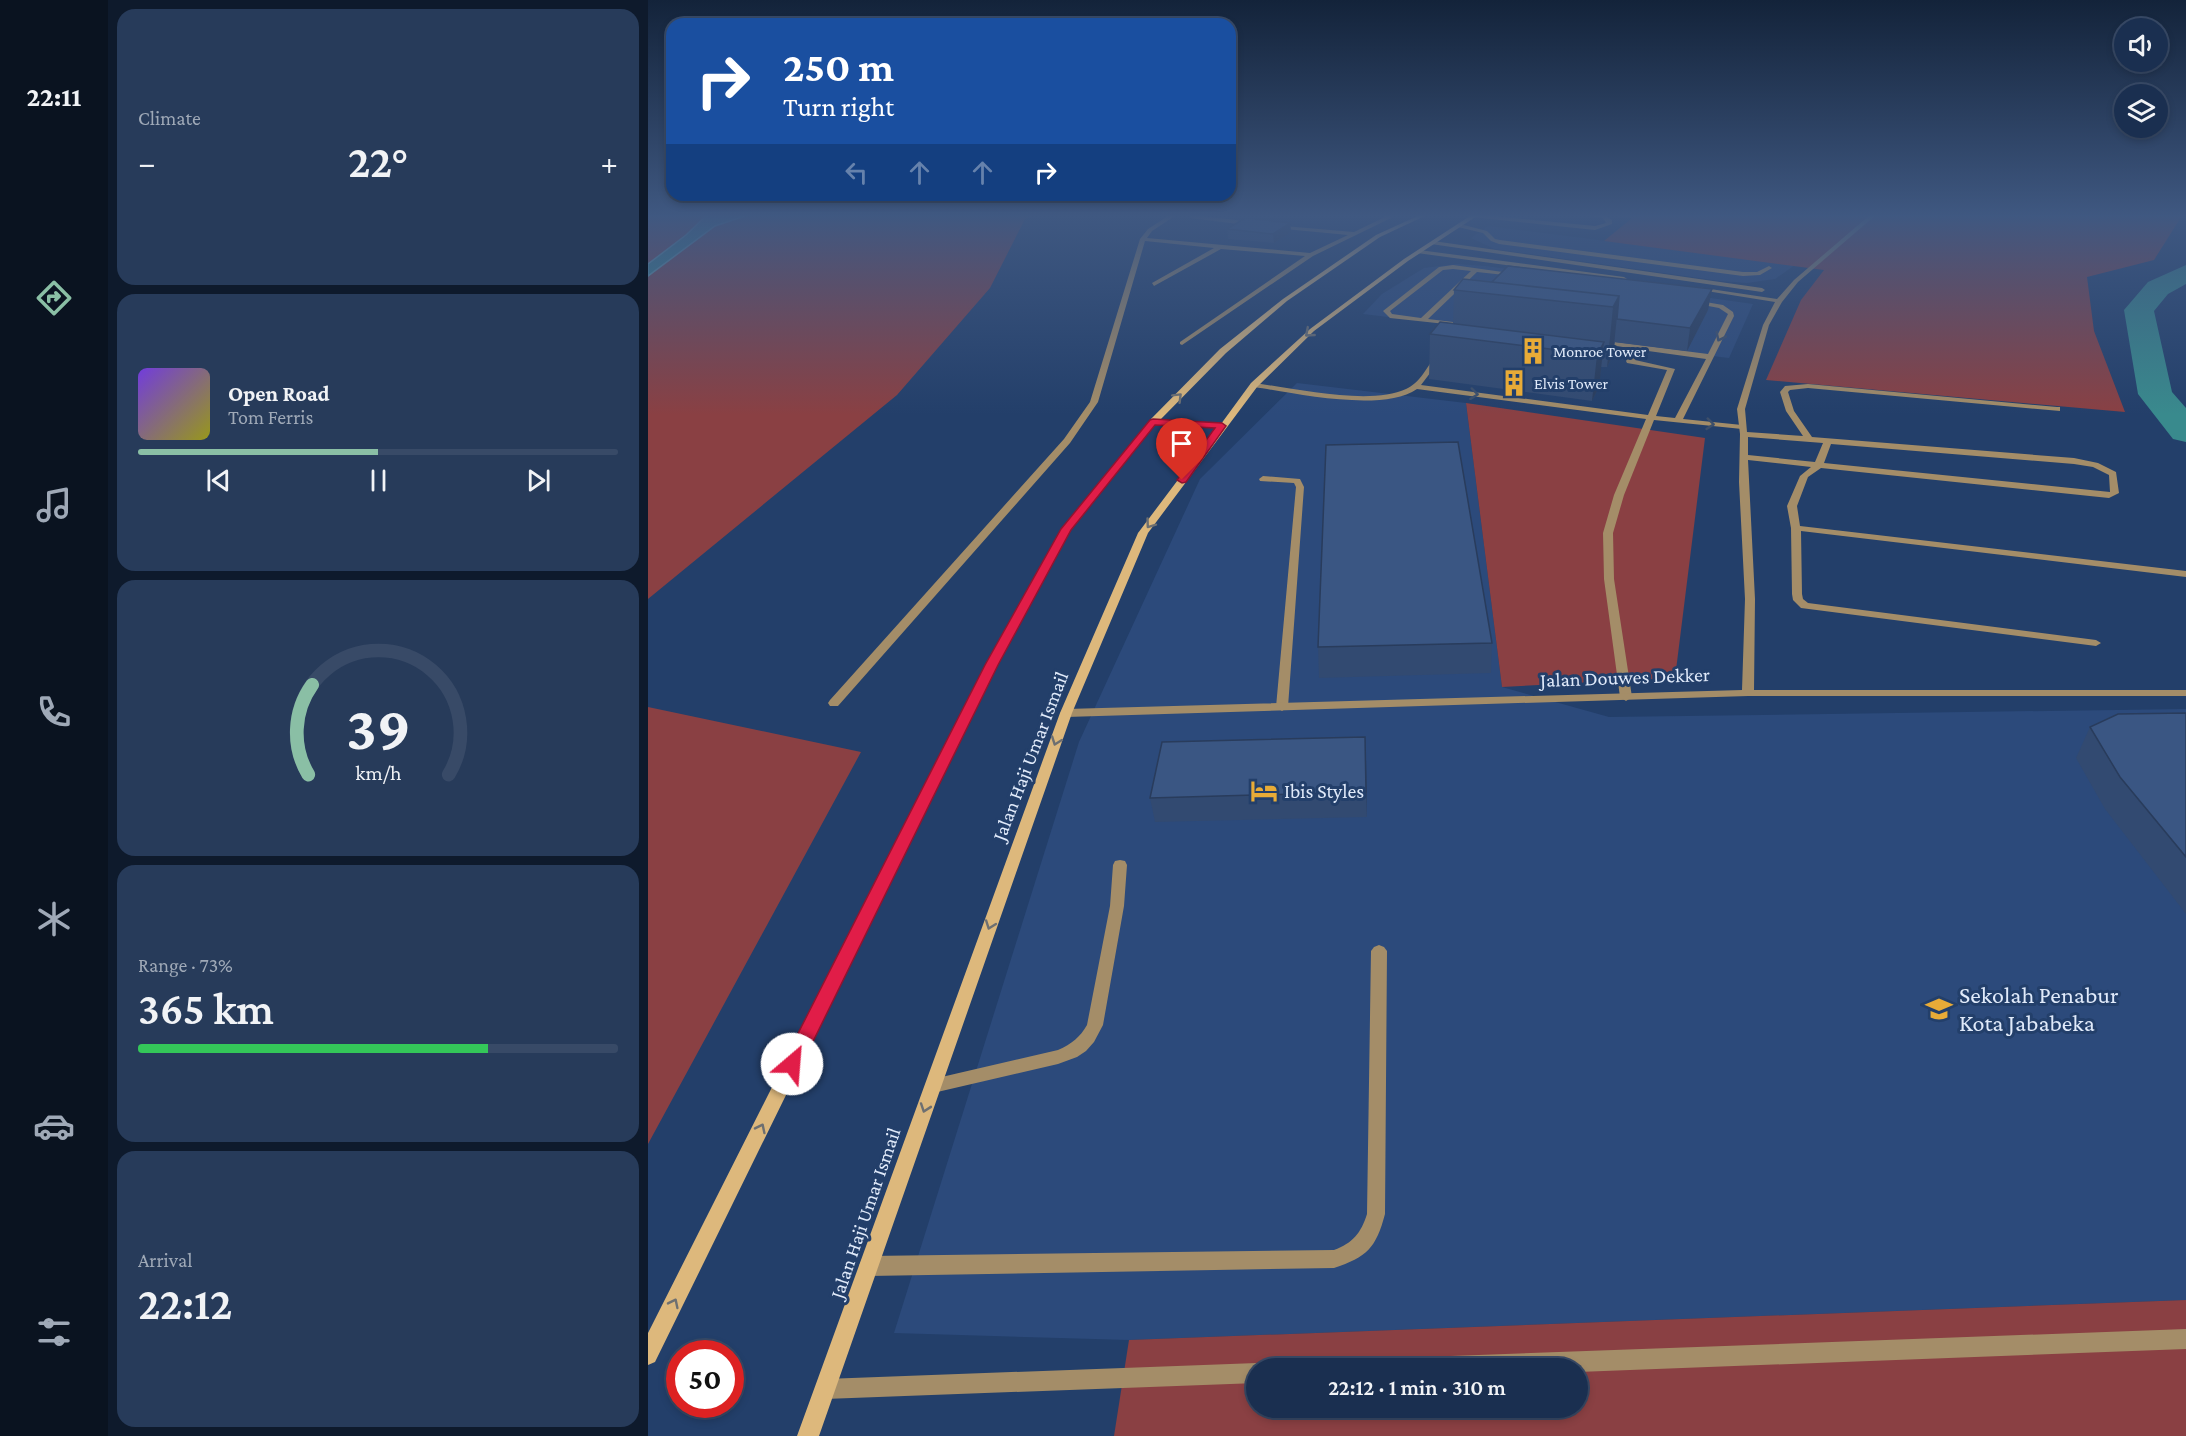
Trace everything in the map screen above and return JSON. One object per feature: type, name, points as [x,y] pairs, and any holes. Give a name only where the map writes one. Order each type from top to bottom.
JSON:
[{"type":"main road","points":[[648,1355],[991,665],[1066,529],[1153,422],[1223,351],[1285,300],[1313,281]]},
{"type":"main road","name":"Jalan Haji Umar Ismail","points":[[808,1436],[1066,713],[1143,533],[1254,385],[1312,330],[1379,281]]},
{"type":"main road","points":[[1153,422],[1222,426]]},
{"type":"street","points":[[834,703],[1067,441],[1094,402],[1130,281]]},
{"type":"street","points":[[1154,284],[1159,281]]},
{"type":"street","points":[[1182,343],[1273,281]]},
{"type":"street","points":[[1425,281],[1386,312],[1390,316],[1463,326],[1456,334]]},
{"type":"street","points":[[1422,321],[1464,281]]},
{"type":"street","points":[[1686,281],[1782,297]]},
{"type":"street","points":[[1748,693],[1750,599],[1741,409],[1766,325],[1782,297],[1800,281]]},
{"type":"street","points":[[1684,288],[1782,297]]},
{"type":"street","points":[[1697,303],[1707,291]]},
{"type":"street","points":[[1678,421],[1731,313],[1721,306],[1685,301]]},
{"type":"street","points":[[1593,342],[1711,357]]},
{"type":"street","points":[[1626,697],[1609,579],[1608,533],[1619,495],[1671,369],[1630,361],[1639,348]]},
{"type":"street","points":[[1254,385],[1372,398],[1397,395],[1416,387],[1443,352]]},
{"type":"street","points":[[1810,441],[1790,411],[1784,392],[1788,388],[1808,386],[2057,409]]},
{"type":"street","points":[[1416,387],[1650,417],[1827,443],[2074,461],[2095,465],[2113,474],[2115,493],[2109,495],[1743,457]]},
{"type":"street","points":[[1827,443],[1818,466],[1804,476],[1792,506],[1796,528],[1797,594],[1798,600],[1804,606],[2096,643]]},
{"type":"street","points":[[1263,479],[1298,481],[1300,487],[1282,707]]},
{"type":"street","points":[[1796,528],[2186,574]]},
{"type":"street","name":"Jalan Douwes Dekker","points":[[1066,713],[1748,693],[2186,693]]},
{"type":"street","points":[[933,1086],[1058,1058],[1077,1050],[1088,1040],[1095,1025],[1117,906],[1120,865]]},
{"type":"street","points":[[869,1266],[1334,1259],[1354,1252],[1370,1237],[1376,1214],[1379,951]]},
{"type":"street","points":[[1588,1361],[2186,1339]]},
{"type":"street","points":[[825,1389],[1246,1373]]},
{"type":"shaded area","points":[[648,281],[994,281],[990,288],[897,395],[648,599]]},
{"type":"shaded area","points":[[1403,281],[1591,281],[1753,304],[1729,358],[1363,314],[1382,294]]},
{"type":"shaded area","points":[[1720,281],[1761,281],[1747,283]]},
{"type":"shaded area","points":[[1816,281],[2088,281],[2094,331],[2125,412],[1766,380],[1801,300]]},
{"type":"shaded area","points":[[1297,383],[1466,403],[1502,687],[1609,717],[2186,709],[2186,1300],[1129,1340],[894,1333],[1079,742],[1200,479]]},
{"type":"shaded area","points":[[1466,403],[1705,438],[1675,678],[1502,687]]},
{"type":"shaded area","points":[[648,707],[861,752],[648,1144]]},
{"type":"shaded area","points":[[2186,1300],[2186,1436],[1114,1436],[1129,1340]]},
{"type":"building","points":[[1461,281],[1481,281],[1619,296],[1613,307],[1454,290]]},
{"type":"building","points":[[1641,281],[1712,289],[1690,328],[1617,319],[1619,296],[1492,282]]},
{"type":"building","points":[[1440,322],[1604,342],[1597,355],[1430,334]]},
{"type":"building","points":[[1458,442],[1492,643],[1318,647],[1326,445]]},
{"type":"building","points":[[2186,713],[2186,857],[2120,777],[2090,727],[2118,714]]},
{"type":"building","points":[[1365,737],[1366,792],[1150,798],[1162,742]]},
{"type":"waterway","points":[[2171,281],[2158,288],[2139,310],[2155,394],[2186,431]]},
{"type":"place","name":"Monroe Tower","points":[[1533,351]]},
{"type":"place","name":"Elvis Tower","points":[[1514,383]]},
{"type":"place","name":"Ibis Styles","points":[[1264,791]]},
{"type":"place","name":"Sekolah Penabur Kota Jababeka","points":[[1939,1009]]},
{"type":"route","points":[[792,1064],[991,665],[1066,529],[1153,422],[1222,426],[1182,480]]}]
